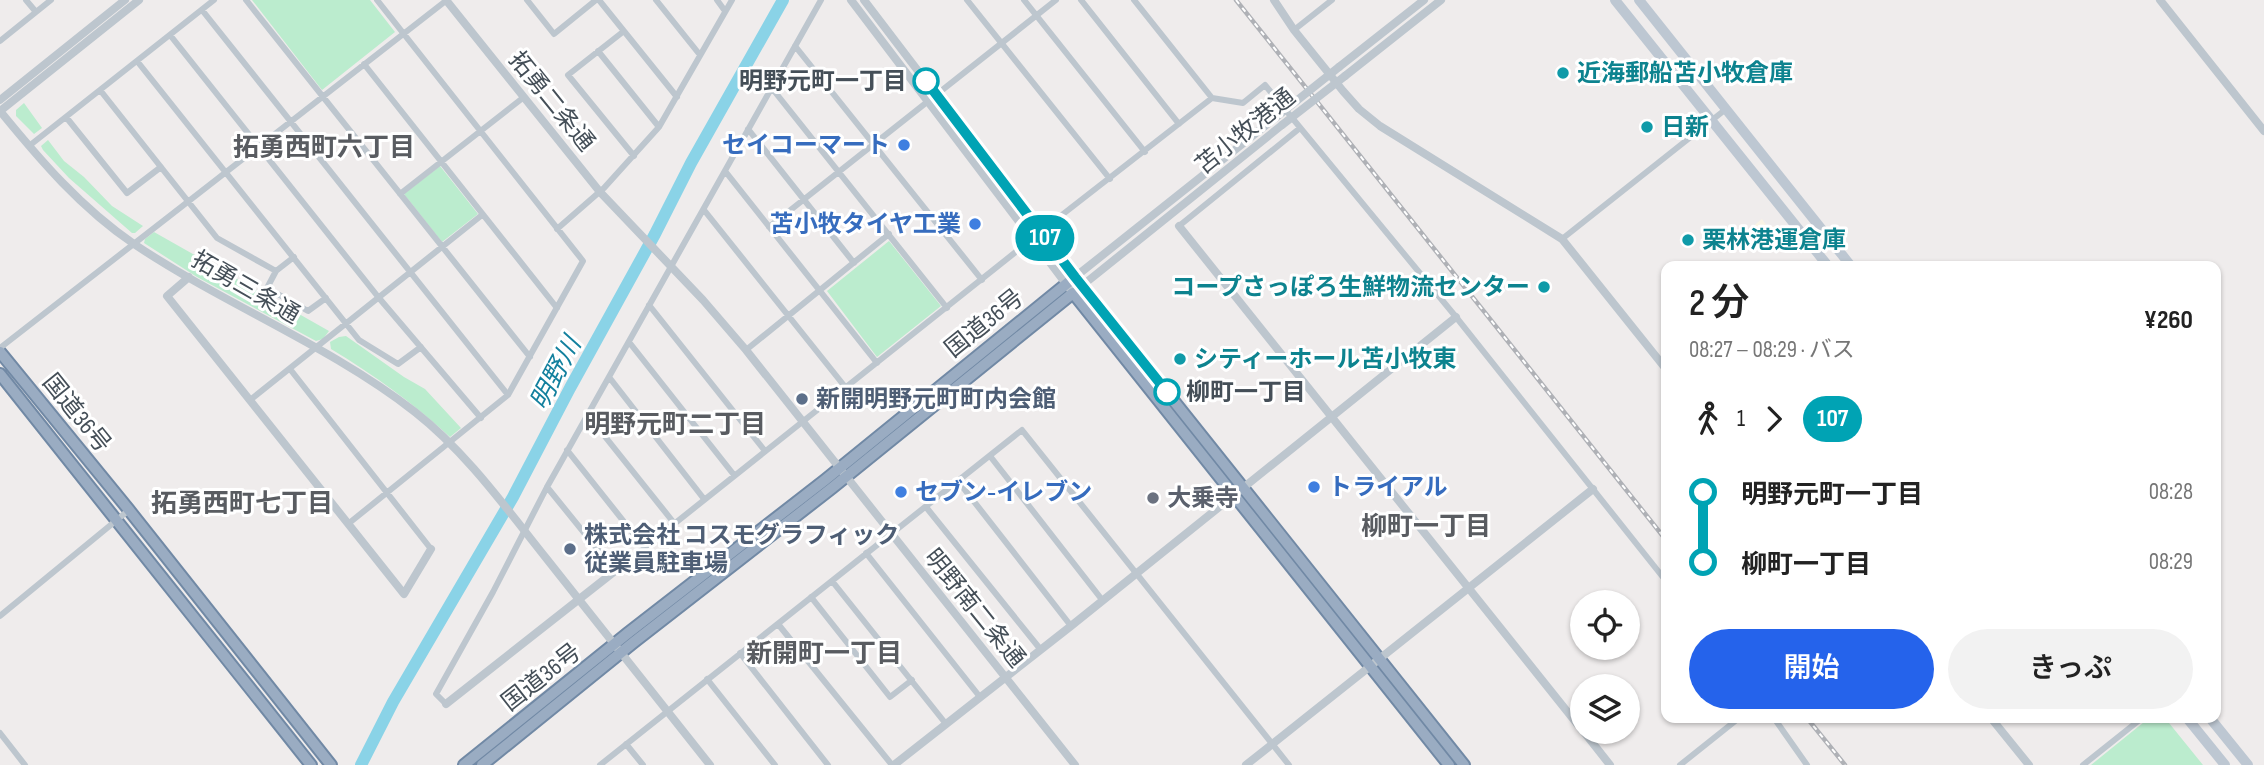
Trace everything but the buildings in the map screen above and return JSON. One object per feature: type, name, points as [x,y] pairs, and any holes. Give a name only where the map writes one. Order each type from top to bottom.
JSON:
[{"type":"highway","name":"国道36号","points":[[464,765],[618,649],[1074,285]]},
{"type":"highway","points":[[1074,285],[1375,663],[1449,765]]},
{"type":"highway","name":"国道36号","points":[[0,350],[331,765]]},
{"type":"highway","name":"国道36号","points":[[0,374],[311,765]]},
{"type":"highway","name":"国道36号","points":[[482,765],[618,649]]},
{"type":"highway","points":[[1375,663],[1464,765]]},
{"type":"main road","points":[[1615,0],[1824,261]]},
{"type":"main road","points":[[1639,0],[1847,261]]},
{"type":"main road","points":[[2191,723],[2225,765]]},
{"type":"main road","points":[[2214,723],[2248,765]]},
{"type":"street","points":[[26,0],[36,12]]},
{"type":"street","points":[[1,38],[51,0]]},
{"type":"street","points":[[0,100],[125,0]]},
{"type":"street","points":[[0,111],[139,0]]},
{"type":"street","points":[[29,146],[214,0]]},
{"type":"street","points":[[246,0],[530,358]]},
{"type":"street","points":[[348,524],[508,395],[583,261],[377,0]]},
{"type":"street","points":[[0,350],[446,0]]},
{"type":"street","name":"拓勇二条通","points":[[446,0],[600,192],[668,263]]},
{"type":"street","points":[[527,0],[554,34],[597,0],[677,97]]},
{"type":"street","points":[[656,0],[700,55]]},
{"type":"street","points":[[717,0],[726,11]]},
{"type":"street","points":[[557,229],[600,192],[659,127],[732,0]]},
{"type":"street","points":[[821,0],[704,210],[668,263],[649,305],[567,450],[436,694],[446,704],[1032,239]]},
{"type":"street","points":[[851,0],[1032,239],[1074,285]]},
{"type":"street","points":[[864,0],[1004,183],[1074,285]]},
{"type":"street","points":[[967,0],[1110,179]]},
{"type":"street","points":[[1024,0],[1145,152]]},
{"type":"street","points":[[769,227],[1056,0]]},
{"type":"street","points":[[1082,0],[1179,124]]},
{"type":"street","points":[[1134,0],[1212,98],[1243,103],[1265,85],[1456,317],[1661,575]]},
{"type":"street","points":[[1274,0],[1294,30],[1359,109],[1380,126],[1562,239],[1661,363]]},
{"type":"street","points":[[1294,30],[1332,0]]},
{"type":"street","name":"苫小牧港通","points":[[1074,285],[1275,118],[1423,0]]},
{"type":"street","name":"苫小牧港通","points":[[1074,285],[1441,0]]},
{"type":"street","points":[[2160,0],[2264,131]]},
{"type":"street","points":[[202,10],[508,395]]},
{"type":"street","points":[[624,31],[568,75],[634,156]]},
{"type":"street","points":[[170,35],[379,298],[481,418]]},
{"type":"street","points":[[796,46],[982,280]]},
{"type":"street","points":[[598,51],[659,127]]},
{"type":"street","points":[[137,61],[359,340],[398,364],[421,347]]},
{"type":"street","points":[[364,64],[557,309]]},
{"type":"street","points":[[772,87],[947,307]]},
{"type":"street","points":[[100,90],[218,238],[276,271]]},
{"type":"street","points":[[400,194],[524,97]]},
{"type":"street","points":[[1040,232],[1212,98]]},
{"type":"street","points":[[1562,239],[1726,109]]},
{"type":"street","name":"拓勇三条通","points":[[0,111],[75,197],[133,243],[317,348],[382,387],[418,414],[450,444],[525,532]]},
{"type":"street","points":[[66,117],[127,193],[161,167]]},
{"type":"street","points":[[1300,128],[1179,226],[1570,715]]},
{"type":"street","points":[[748,130],[854,263]]},
{"type":"street","points":[[725,171],[877,363]]},
{"type":"street","points":[[995,190],[1004,183]]},
{"type":"street","points":[[704,210],[846,388]]},
{"type":"street","points":[[250,400],[482,215]]},
{"type":"street","points":[[746,350],[889,234]]},
{"type":"street","points":[[294,257],[276,271],[267,288],[309,311],[326,298]]},
{"type":"street","points":[[668,263],[704,300],[746,350],[842,472]]},
{"type":"street","points":[[189,276],[167,296],[404,594],[431,549],[290,369]]},
{"type":"street","points":[[649,305],[765,451]]},
{"type":"street","points":[[778,624],[893,765],[1072,626],[1456,317]]},
{"type":"street","points":[[629,342],[734,475]]},
{"type":"street","points":[[609,377],[704,499]]},
{"type":"street","points":[[587,414],[674,523]]},
{"type":"street","points":[[600,765],[1022,430],[1289,765]]},
{"type":"street","points":[[567,450],[644,547]]},
{"type":"street","points":[[990,456],[1103,601]]},
{"type":"street","name":"明野南二条通","points":[[842,472],[1075,765]]},
{"type":"street","points":[[958,481],[1072,626]]},
{"type":"street","points":[[547,487],[615,571]]},
{"type":"street","points":[[1246,765],[1593,489]]},
{"type":"street","points":[[926,507],[1041,650]]},
{"type":"street","points":[[0,616],[129,510]]},
{"type":"street","points":[[525,532],[710,765]]},
{"type":"street","points":[[866,553],[980,697]]},
{"type":"street","points":[[831,580],[946,724]]},
{"type":"street","points":[[811,597],[890,697],[912,680]]},
{"type":"street","points":[[740,653],[828,765]]},
{"type":"street","points":[[707,679],[775,765]]},
{"type":"street","points":[[1680,765],[1733,723]]},
{"type":"street","points":[[1778,723],[1807,765]]},
{"type":"street","points":[[1995,723],[2029,765]]},
{"type":"street","points":[[2083,765],[2136,723]]},
{"type":"street","points":[[0,733],[25,765]]},
{"type":"street","points":[[626,744],[643,765]]},
{"type":"street","points":[[1593,744],[1610,765]]},
{"type":"shaded area","points":[[1762,219],[1769,229],[1773,226],[1778,231],[1774,235],[1778,240],[1767,249],[1751,228]]},
{"type":"green space","points":[[252,0],[370,0],[395,32],[322,90]]},
{"type":"green space","points":[[24,103],[42,128],[34,134],[16,116],[16,110]]},
{"type":"green space","points":[[48,140],[64,161],[112,206],[143,226],[132,233],[69,178],[43,150],[41,146]]},
{"type":"green space","points":[[440,166],[478,214],[442,242],[404,194]]},
{"type":"green space","points":[[154,232],[329,331],[323,339],[316,341],[197,277],[144,243]]},
{"type":"green space","points":[[889,241],[941,306],[877,357],[827,291]]},
{"type":"green space","points":[[346,336],[425,389],[461,428],[450,437],[393,390],[331,349],[330,342]]},
{"type":"green space","points":[[2143,723],[2169,723],[2203,765],[2091,765]]},
{"type":"waterway","name":"明野川","points":[[361,765],[393,702],[513,497],[691,163],[783,0]]},
{"type":"railway","points":[[1236,0],[1661,534]]},
{"type":"railway","points":[[1811,723],[1845,765]]},
{"type":"bus line","name":"107","points":[[926,81],[1075,277],[1167,392]]},
{"type":"place","name":"近海郵船苫小牧倉庫","points":[[1563,73]]},
{"type":"place","name":"明野元町一丁目","points":[[926,81]]},
{"type":"place","name":"日新","points":[[1647,127]]},
{"type":"place","name":"セイコーマート","points":[[904,145]]},
{"type":"place","name":"苫小牧タイヤ工業","points":[[975,224]]},
{"type":"place","name":"栗林港運倉庫","points":[[1688,240]]},
{"type":"place","name":"コープさっぽろ生鮮物流センター","points":[[1544,287]]},
{"type":"place","name":"シティーホール苫小牧東","points":[[1180,359]]},
{"type":"place","name":"柳町一丁目","points":[[1167,392]]},
{"type":"place","name":"新開明野元町町内会館","points":[[802,399]]},
{"type":"place","name":"トライアル","points":[[1314,487]]},
{"type":"place","name":"セブン-イレブン","points":[[901,492]]},
{"type":"place","name":"大乗寺","points":[[1153,498]]},
{"type":"place","name":"株式会社 コスモグラフィック 従業員駐車場","points":[[570,549]]},
{"type":"district","name":"拓勇西町六丁目","points":[[324,147]]},
{"type":"district","name":"明野元町二丁目","points":[[675,424]]},
{"type":"district","name":"拓勇西町七丁目","points":[[242,503]]},
{"type":"district","name":"柳町一丁目","points":[[1426,526]]},
{"type":"district","name":"新開町一丁目","points":[[824,653]]}]
